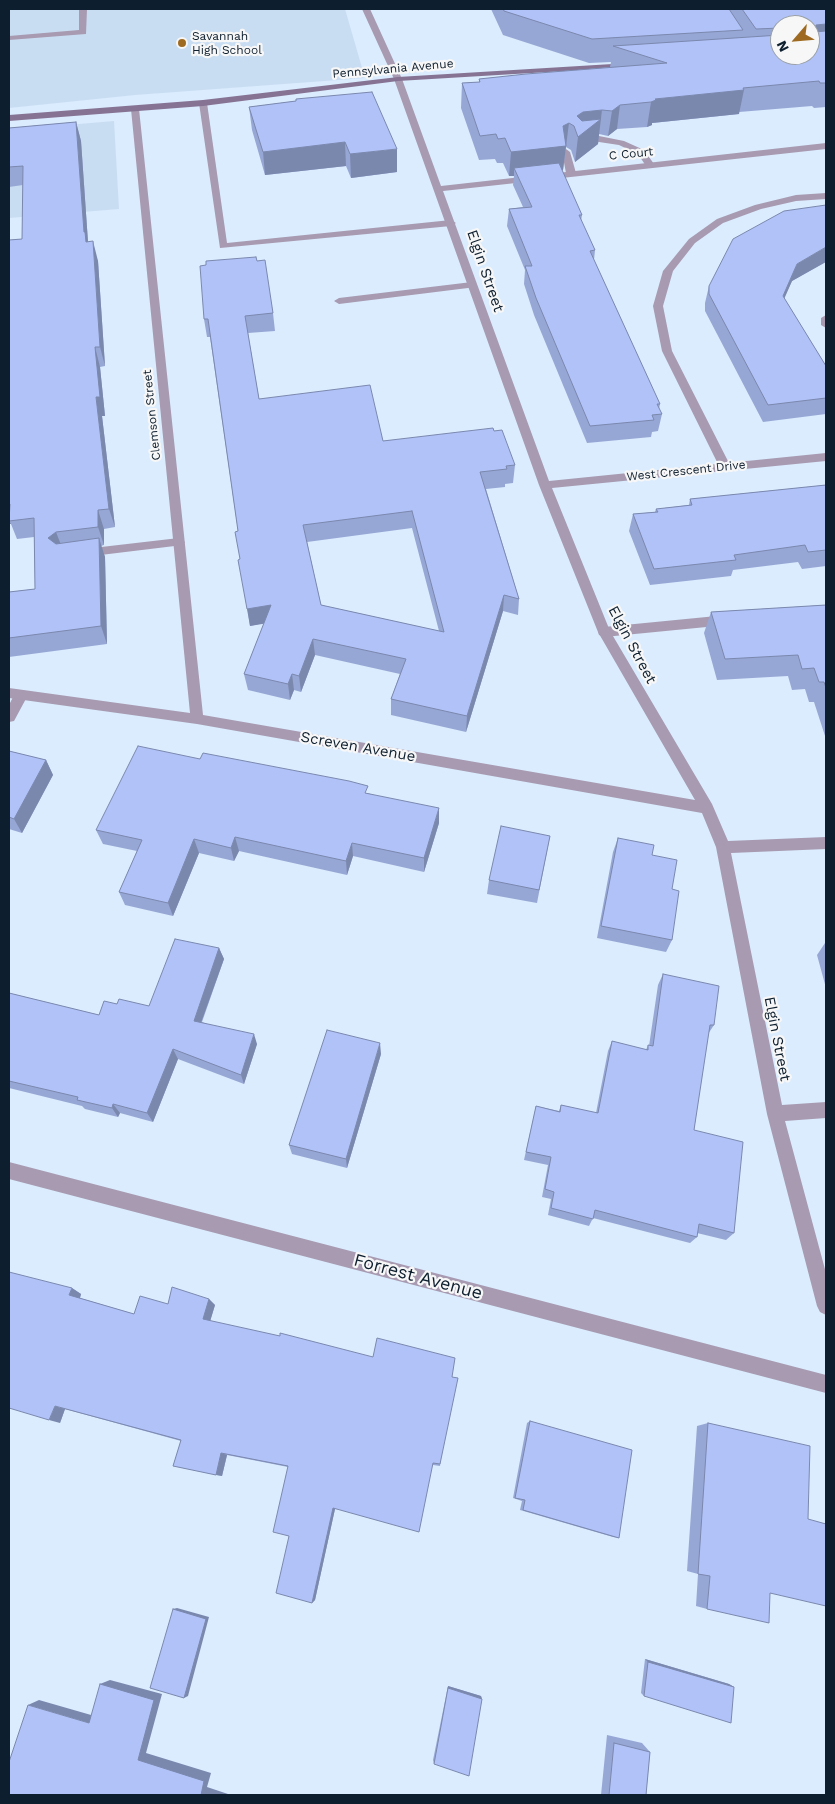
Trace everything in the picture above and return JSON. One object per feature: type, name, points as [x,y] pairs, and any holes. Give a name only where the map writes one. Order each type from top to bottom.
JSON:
[{"type":"main road","name":"Pennsylvania Avenue","points":[[9,118],[203,103],[398,79],[638,64]]},
{"type":"street","points":[[9,38],[83,32],[83,9]]},
{"type":"street","name":"Elgin Street","points":[[366,9],[398,79],[545,485],[604,632],[707,808],[723,847],[774,1114],[826,1306]]},
{"type":"street","points":[[203,103],[223,246],[451,223]]},
{"type":"street","name":"Clemson Street","points":[[135,109],[197,719]]},
{"type":"street","points":[[580,141],[599,139],[621,143],[641,152],[649,164]]},
{"type":"street","name":"C Court","points":[[439,189],[571,172],[826,146]]},
{"type":"street","points":[[566,152],[571,172]]},
{"type":"street","points":[[725,467],[667,350],[658,306],[668,270],[692,240],[720,221],[796,198],[826,196]]},
{"type":"street","points":[[340,301],[472,285]]},
{"type":"street","points":[[826,318],[826,325]]},
{"type":"street","name":"West Crescent Drive","points":[[545,485],[826,457]]},
{"type":"street","points":[[73,555],[179,542]]},
{"type":"street","points":[[604,632],[742,619]]},
{"type":"street","points":[[9,716],[15,694]]},
{"type":"street","name":"Screven Avenue","points":[[15,694],[197,719],[707,808]]},
{"type":"street","points":[[723,847],[826,843]]},
{"type":"street","points":[[774,1114],[826,1110]]},
{"type":"street","name":"Forrest Avenue","points":[[9,1170],[826,1384]]},
{"type":"shaded area","name":"Savannah High School","points":[[9,9],[345,9],[365,78],[135,95],[9,108]]},
{"type":"shaded area","points":[[114,121],[119,209],[9,218],[9,130]]},
{"type":"building","points":[[503,9],[729,9],[743,30],[592,39],[504,11]]},
{"type":"building","points":[[742,9],[826,9],[826,24],[820,25],[820,15],[770,15],[770,28],[756,29]]},
{"type":"building","points":[[826,31],[826,83],[820,83],[819,81],[743,88],[744,90],[655,99],[651,102],[620,105],[612,111],[583,112],[577,116],[582,121],[601,119],[578,137],[574,126],[569,123],[563,126],[566,146],[511,152],[505,138],[498,139],[496,134],[480,136],[462,83],[480,82],[479,79],[526,74],[667,63],[613,46],[770,36],[770,65],[820,65],[820,32]]},
{"type":"building","points":[[372,92],[397,149],[350,154],[345,142],[263,152],[249,107],[296,101],[296,99]]},
{"type":"building","points":[[76,122],[84,232],[86,242],[93,241],[100,347],[95,347],[100,397],[96,397],[109,509],[98,510],[98,527],[56,532],[48,538],[56,544],[99,538],[101,626],[9,638],[9,592],[35,589],[34,518],[9,521],[9,240],[22,239],[23,166],[9,167],[9,128]]},
{"type":"building","points":[[559,163],[595,250],[590,251],[660,404],[657,404],[662,414],[652,415],[654,420],[590,426],[536,298],[525,266],[532,266],[509,209],[532,207],[514,168]]},
{"type":"building","points":[[826,205],[826,247],[797,264],[783,296],[826,366],[826,398],[768,405],[709,294],[709,286],[733,239],[784,211]]},
{"type":"building","points":[[256,257],[257,261],[265,260],[273,313],[245,316],[259,399],[370,385],[383,441],[493,428],[494,431],[502,430],[515,465],[506,466],[507,469],[480,472],[519,599],[504,595],[467,716],[391,699],[406,659],[313,639],[299,676],[292,674],[288,684],[244,674],[271,605],[247,609],[238,560],[240,559],[235,532],[238,531],[208,319],[204,319],[200,266],[206,265],[206,261]],"holes":[[[412,511],[444,632],[321,605],[303,525]]]},
{"type":"building","points":[[826,485],[826,550],[808,552],[805,545],[734,555],[736,560],[654,569],[633,514],[658,512],[656,509],[692,505],[690,499]]},
{"type":"building","points":[[826,605],[826,688],[824,682],[819,682],[814,668],[802,669],[798,655],[725,659],[711,612]]},
{"type":"building","points":[[138,746],[200,759],[203,753],[349,781],[368,786],[365,793],[439,808],[424,858],[352,843],[346,861],[235,837],[231,848],[194,839],[168,903],[119,892],[142,840],[96,830]]},
{"type":"building","points":[[9,751],[46,760],[14,819],[9,817]]},
{"type":"building","points":[[501,826],[550,836],[539,890],[489,880]]},
{"type":"building","points":[[618,838],[654,845],[652,855],[677,860],[672,889],[679,891],[672,940],[601,926]]},
{"type":"building","points":[[175,939],[219,948],[194,1021],[254,1034],[241,1075],[173,1049],[147,1113],[113,1104],[112,1108],[77,1100],[78,1097],[9,1081],[9,993],[99,1015],[104,1001],[117,1004],[119,999],[149,1006]]},
{"type":"building","points":[[663,974],[719,986],[714,1025],[710,1025],[694,1130],[743,1142],[734,1233],[699,1224],[697,1237],[595,1210],[593,1219],[551,1208],[554,1192],[545,1189],[551,1157],[526,1152],[536,1106],[560,1112],[561,1105],[598,1113],[612,1041],[648,1050],[648,1045],[653,1046]]},
{"type":"building","points":[[327,1030],[380,1043],[346,1159],[289,1145]]},
{"type":"building","points":[[9,1272],[72,1288],[69,1295],[134,1314],[140,1296],[168,1304],[172,1287],[209,1299],[203,1319],[280,1336],[280,1333],[373,1357],[377,1338],[455,1358],[452,1377],[458,1378],[440,1464],[433,1463],[419,1532],[333,1508],[312,1603],[276,1593],[289,1536],[273,1532],[288,1466],[221,1453],[216,1475],[173,1466],[181,1440],[55,1406],[49,1420],[9,1408]]},
{"type":"building","points":[[530,1421],[632,1450],[619,1538],[523,1510],[525,1500],[515,1498]]},
{"type":"building","points":[[708,1423],[810,1446],[808,1519],[826,1524],[826,1606],[770,1593],[769,1623],[707,1609],[710,1576],[698,1574]]},
{"type":"building","points":[[173,1609],[206,1619],[184,1698],[150,1688]]},
{"type":"building","points":[[648,1662],[734,1687],[731,1723],[644,1696]]},
{"type":"building","points":[[100,1684],[154,1700],[138,1760],[204,1781],[201,1795],[9,1795],[9,1762],[28,1705],[89,1723]]},
{"type":"building","points":[[448,1688],[482,1699],[469,1776],[434,1764]]},
{"type":"building","points":[[614,1743],[650,1752],[646,1795],[609,1795]]},
{"type":"place","name":"Savannah High School","points":[[182,43]]}]
